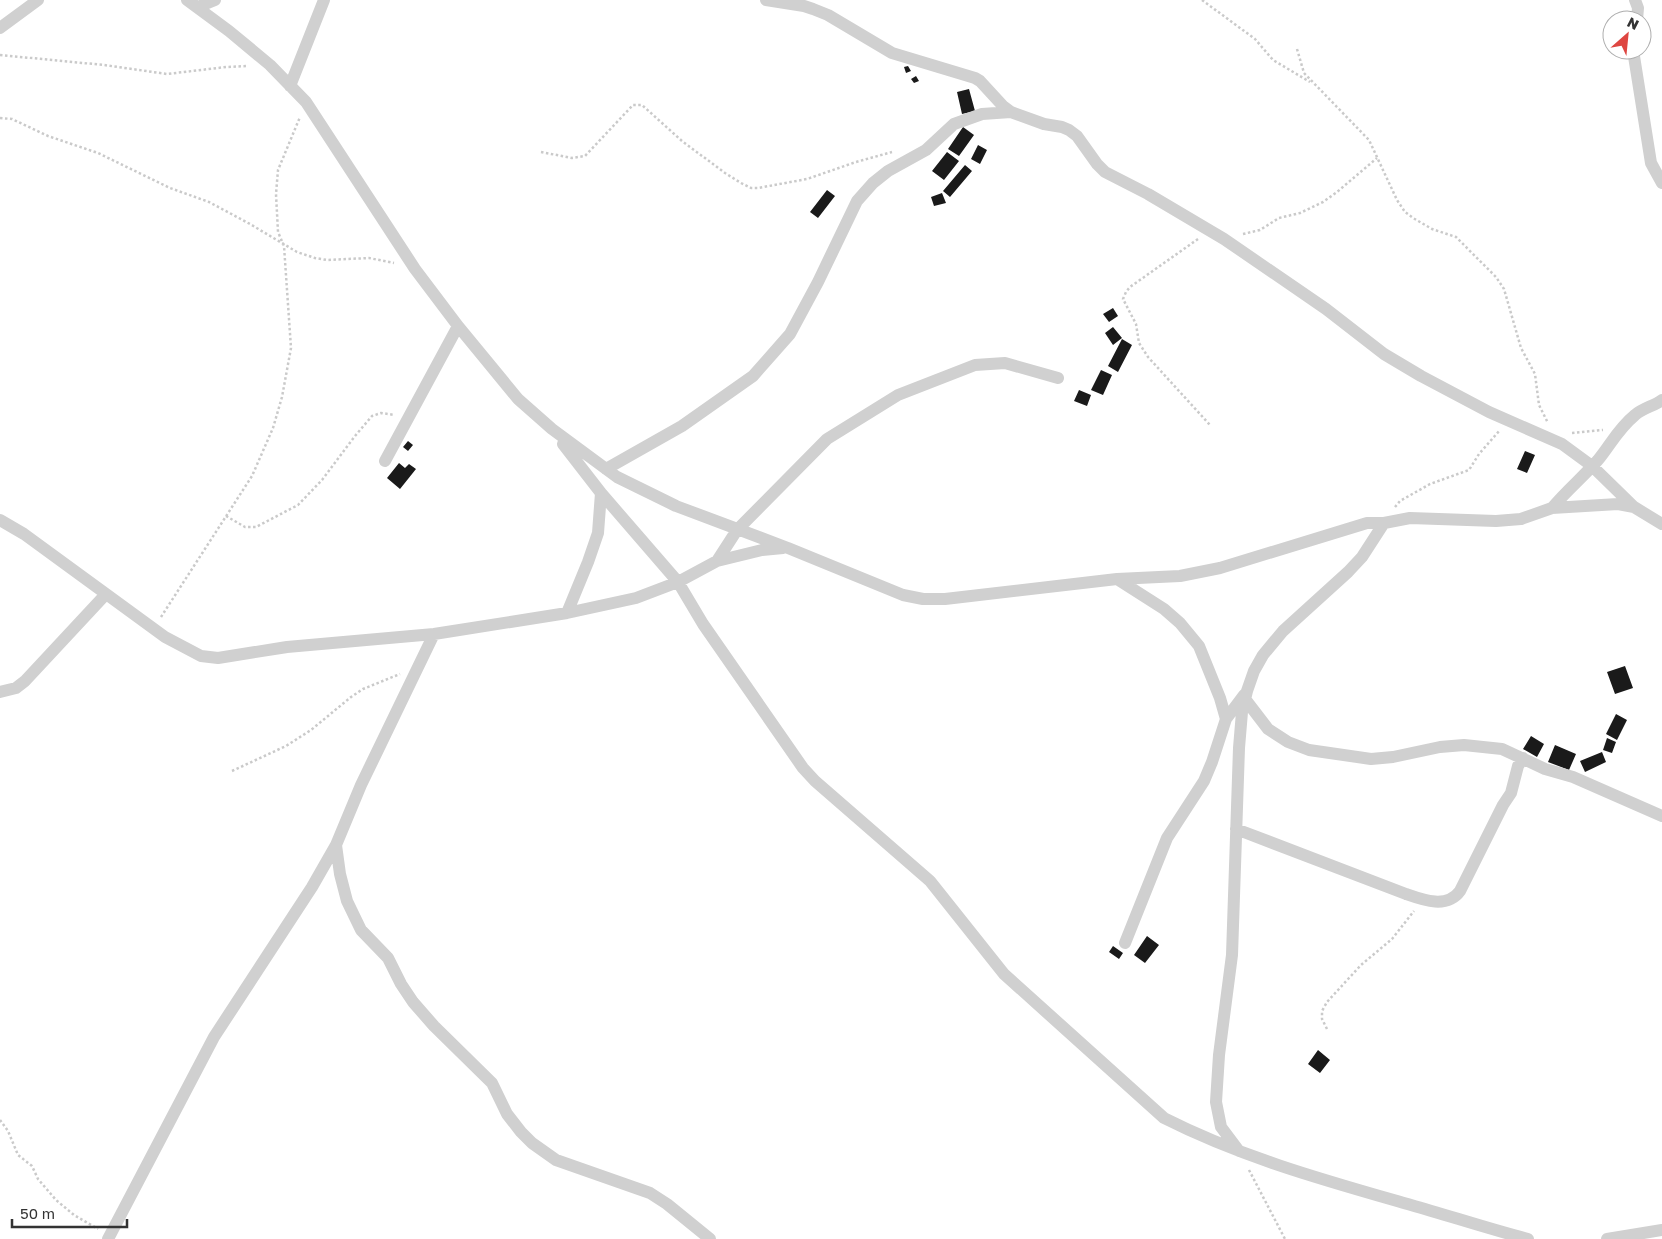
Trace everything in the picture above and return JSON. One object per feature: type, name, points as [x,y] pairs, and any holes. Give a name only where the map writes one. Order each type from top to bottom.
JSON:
[{"type":"street","points":[[0,28],[38,0]]},
{"type":"street","points":[[193,4],[215,0]]},
{"type":"street","points":[[290,86],[324,0]]},
{"type":"street","points":[[766,0],[804,6],[828,15],[892,53],[975,78],[980,81],[1002,106],[1011,112],[1044,124],[1069,130],[1077,136],[1105,172],[1148,194],[1219,237],[1326,309],[1384,354],[1421,376],[1508,420],[1562,444],[1592,466],[1634,507],[1662,524]]},
{"type":"street","points":[[193,4],[270,66],[306,102],[415,269],[458,326],[518,399],[552,429],[617,477],[676,506],[788,548],[903,595],[923,599],[946,599],[1117,579],[1180,576],[1220,568],[1368,523],[1384,523],[1410,518],[1496,521],[1521,519],[1552,508],[1618,504],[1634,507]]},
{"type":"street","points":[[1635,60],[1651,163],[1662,183]]},
{"type":"street","points":[[606,469],[682,426],[753,376],[790,334],[860,197],[888,170],[926,150],[954,124],[982,114],[1011,112]]},
{"type":"street","points":[[385,461],[458,326]]},
{"type":"street","points":[[717,561],[737,530],[827,439],[898,395],[975,366],[1005,363],[1058,378]]},
{"type":"street","points":[[1552,508],[1592,466],[1624,424],[1637,413],[1662,400]]},
{"type":"street","points":[[552,429],[601,493],[678,582],[703,624],[803,768],[815,781],[930,881],[1004,974],[1164,1118],[1240,1153],[1308,1176],[1528,1239]]},
{"type":"street","points":[[567,613],[598,533],[601,493]]},
{"type":"street","points":[[0,520],[24,534],[154,629],[187,650],[201,656],[218,658],[287,647],[434,634],[567,613],[636,598],[678,582],[717,561],[762,550],[788,548]]},
{"type":"street","points":[[1240,1153],[1220,1127],[1216,1102],[1219,1055],[1232,955],[1240,748],[1246,695],[1254,671],[1263,655],[1283,631],[1348,572],[1362,556],[1384,523]]},
{"type":"street","points":[[1117,579],[1164,609],[1180,623],[1199,646],[1220,698],[1226,719]]},
{"type":"street","points":[[0,692],[16,688],[25,681],[106,594]]},
{"type":"street","points":[[109,1238],[214,1037],[312,887],[336,845],[365,777],[434,634]]},
{"type":"street","points":[[1125,942],[1167,838],[1208,773],[1226,719],[1246,695]]},
{"type":"street","points":[[1246,695],[1268,729],[1288,742],[1309,750],[1371,758],[1399,756],[1464,744],[1502,749],[1545,769],[1573,777],[1662,816]]},
{"type":"street","points":[[1236,830],[1423,900],[1441,902],[1454,897],[1460,891],[1500,810],[1511,792],[1518,766],[1523,758]]},
{"type":"street","points":[[336,845],[340,874],[347,901],[361,930],[388,958],[401,984],[413,1002],[434,1026],[492,1084],[507,1114],[521,1132],[532,1143],[556,1160],[650,1194],[667,1204],[710,1239]]},
{"type":"street","points":[[1607,1239],[1662,1230]]},
{"type":"path","points":[[1202,0],[1255,39],[1274,60],[1286,69],[1314,84]]},
{"type":"path","points":[[1297,49],[1304,74],[1369,140],[1397,200],[1405,212],[1432,229],[1456,237],[1496,277],[1504,289],[1521,348],[1536,374],[1539,405],[1549,425]]},
{"type":"path","points":[[0,55],[104,65],[167,74],[226,67],[270,66]]},
{"type":"path","points":[[154,629],[252,476],[273,428],[286,380],[292,348],[284,246],[278,232],[276,194],[278,170],[306,102]]},
{"type":"path","points":[[541,152],[572,158],[585,156],[633,106],[638,104],[642,105],[682,141],[725,173],[751,188],[806,179],[888,152],[897,154],[908,161]]},
{"type":"path","points":[[0,118],[12,119],[48,136],[98,153],[170,188],[209,202],[297,252],[327,260],[369,258],[384,260],[415,269]]},
{"type":"path","points":[[1210,424],[1148,357],[1139,343],[1136,324],[1123,299],[1126,292],[1130,287],[1197,240],[1260,230],[1279,218],[1300,213],[1322,202],[1337,192],[1377,158]]},
{"type":"path","points":[[225,516],[245,527],[256,527],[298,505],[322,480],[372,416],[382,414],[408,418]]},
{"type":"path","points":[[1384,523],[1400,501],[1430,484],[1469,470],[1479,454],[1508,420]]},
{"type":"path","points":[[1570,433],[1598,432],[1624,424]]},
{"type":"path","points":[[232,770],[286,746],[311,730],[363,689],[418,666]]},
{"type":"path","points":[[1327,1029],[1322,1019],[1322,1011],[1327,1002],[1361,965],[1392,939],[1423,900]]},
{"type":"path","points":[[0,1120],[8,1131],[18,1155],[32,1166],[38,1179],[56,1200],[74,1215],[109,1238]]},
{"type":"path","points":[[1240,1153],[1285,1239]]},
{"type":"building","points":[[908,66],[911,71],[906,73],[904,67]]},
{"type":"building","points":[[916,76],[919,81],[914,83],[911,79]]},
{"type":"building","points":[[969,89],[975,111],[962,114],[957,92]]},
{"type":"building","points":[[963,127],[974,135],[959,156],[948,149]]},
{"type":"building","points":[[978,145],[987,150],[980,164],[971,159]]},
{"type":"building","points":[[947,152],[959,161],[944,180],[932,171]]},
{"type":"building","points":[[965,165],[972,171],[950,197],[943,191]]},
{"type":"building","points":[[827,190],[835,196],[818,218],[810,212]]},
{"type":"building","points":[[942,193],[946,203],[934,206],[931,197]]},
{"type":"building","points":[[1113,308],[1118,316],[1109,322],[1103,314]]},
{"type":"building","points":[[1113,327],[1122,338],[1113,345],[1105,333]]},
{"type":"building","points":[[1122,339],[1132,345],[1118,372],[1108,366]]},
{"type":"building","points":[[1101,370],[1112,375],[1103,395],[1091,390]]},
{"type":"building","points":[[1079,390],[1091,395],[1087,406],[1074,401]]},
{"type":"building","points":[[408,441],[413,445],[408,451],[403,447]]},
{"type":"building","points":[[1525,451],[1535,455],[1527,473],[1517,469]]},
{"type":"building","points":[[399,463],[405,468],[409,464],[416,469],[400,489],[387,478]]},
{"type":"building","points":[[1625,666],[1633,688],[1615,694],[1607,672]]},
{"type":"building","points":[[1616,714],[1627,720],[1617,740],[1606,734]]},
{"type":"building","points":[[1531,736],[1544,744],[1537,757],[1523,749]]},
{"type":"building","points":[[1607,738],[1616,742],[1612,753],[1603,750]]},
{"type":"building","points":[[1555,745],[1576,754],[1569,770],[1548,762]]},
{"type":"building","points":[[1602,752],[1606,762],[1585,772],[1580,761]]},
{"type":"building","points":[[1147,936],[1159,945],[1145,963],[1134,955]]},
{"type":"building","points":[[1113,946],[1123,953],[1119,959],[1109,952]]},
{"type":"building","points":[[1318,1050],[1330,1060],[1320,1073],[1308,1064]]}]
